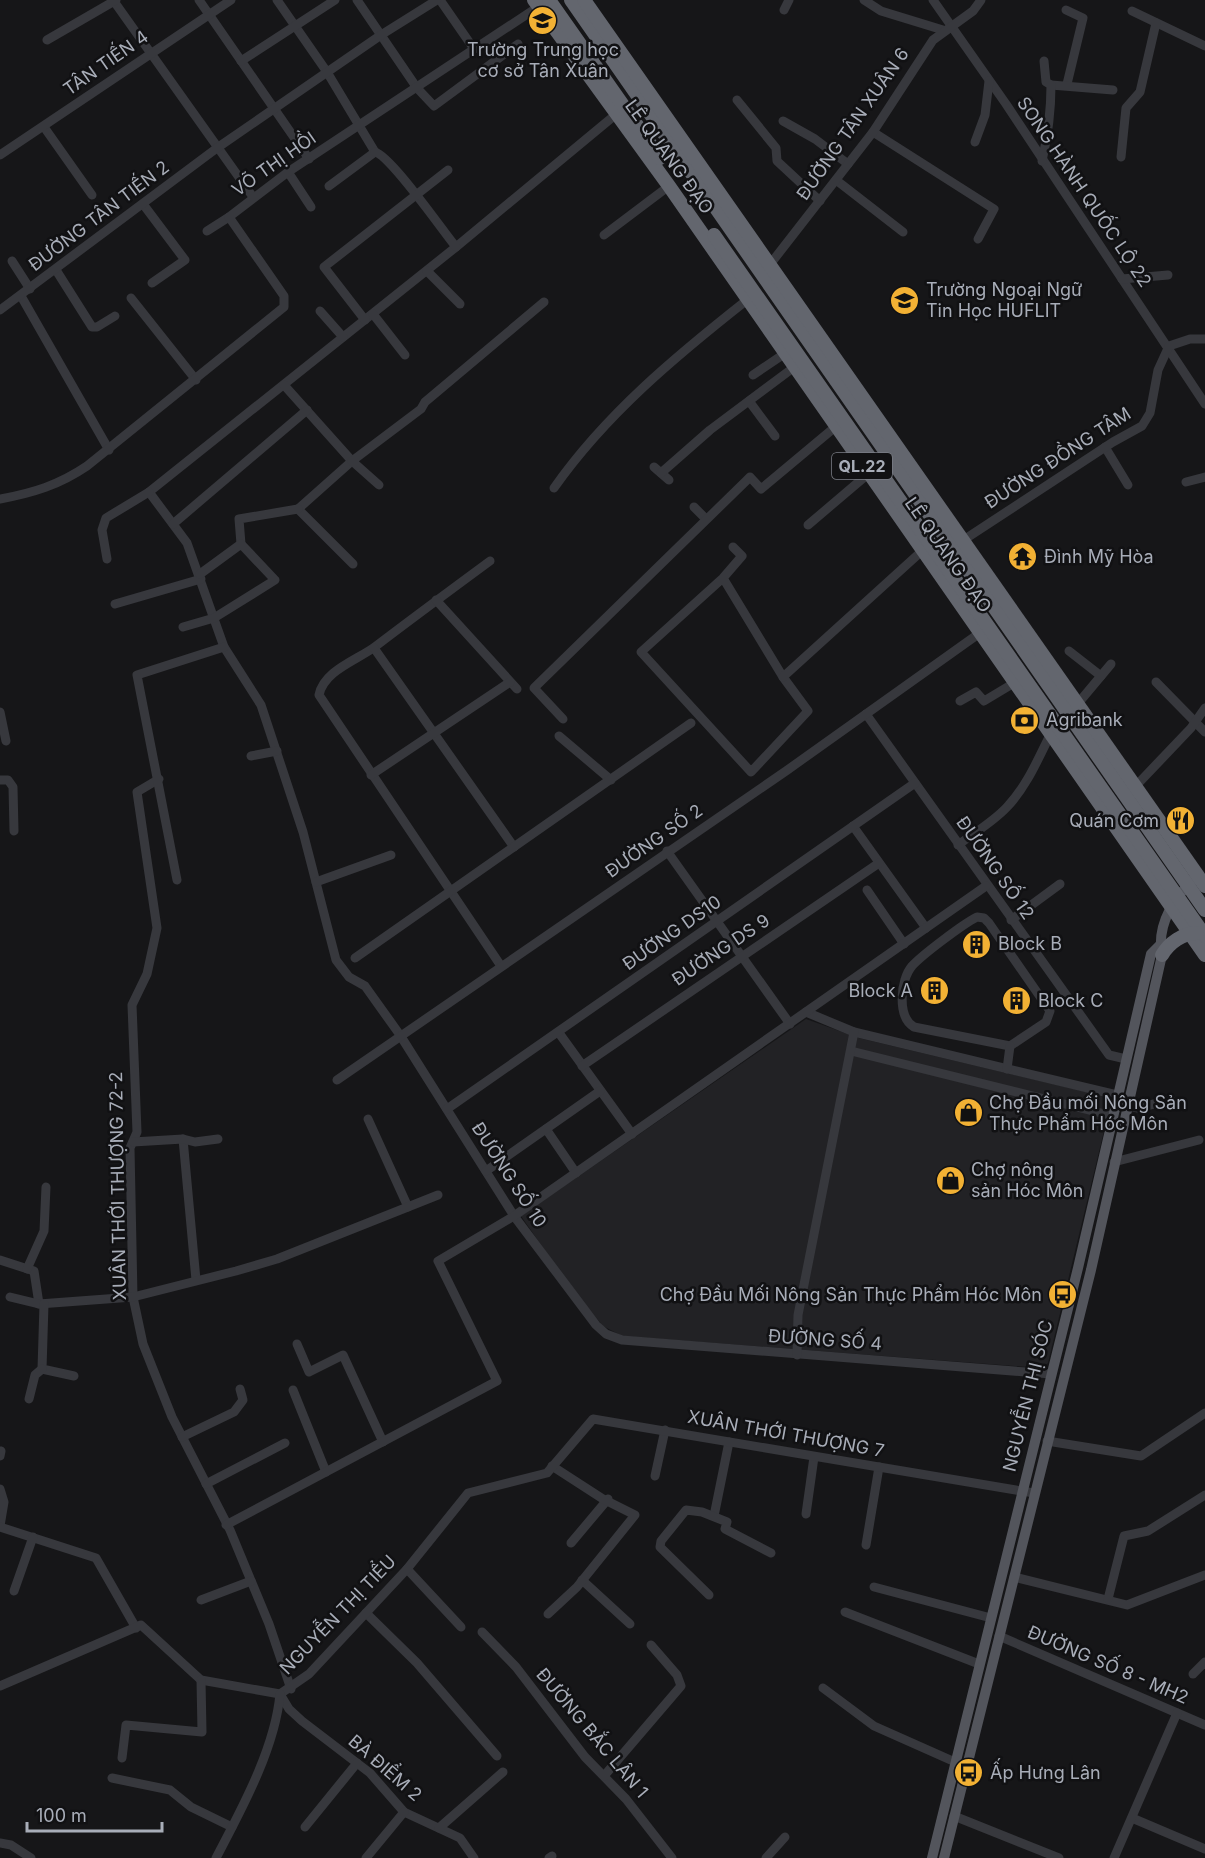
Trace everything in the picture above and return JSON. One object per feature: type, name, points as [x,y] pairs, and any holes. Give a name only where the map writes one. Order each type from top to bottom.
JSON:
[{"type":"highway","name":"LÊ QUANG ĐẠO","points":[[571,0],[766,269]]},
{"type":"highway","name":"LÊ QUANG ĐẠO","points":[[584,0],[766,269],[958,544],[1131,791],[1199,879],[1205,910]]},
{"type":"highway","name":"LÊ QUANG ĐẠO","points":[[540,2],[620,110],[1174,901]]},
{"type":"highway","name":"LÊ QUANG ĐẠO","points":[[620,110],[793,368],[840,424],[868,474],[984,629],[1014,683],[1199,934],[1205,955]]},
{"type":"highway","points":[[1161,950],[1199,934]]},
{"type":"main road","name":"NGUYỄN THỊ SÓC","points":[[944,1858],[1091,1270],[1161,950],[1174,901],[1199,879]]},
{"type":"main road","name":"NGUYỄN THỊ SÓC","points":[[932,1858],[1151,954],[1161,950]]},
{"type":"street","points":[[47,40],[114,0],[253,197]]},
{"type":"street","points":[[199,0],[309,159]]},
{"type":"street","name":"TÂN TIẾN 4","points":[[0,155],[231,0]]},
{"type":"street","points":[[277,0],[327,72],[357,127],[375,152],[396,167],[414,195],[456,247]]},
{"type":"street","points":[[241,61],[335,0]]},
{"type":"street","points":[[357,0],[417,88],[434,106],[518,44]]},
{"type":"street","points":[[439,0],[474,49]]},
{"type":"street","name":"ĐƯỜNG TÂN TIẾN 2","points":[[0,310],[30,290],[217,148],[381,35],[439,0]]},
{"type":"street","points":[[784,10],[789,0]]},
{"type":"street","points":[[864,0],[881,11],[948,28]]},
{"type":"street","name":"SONG HÀNH QUỐC LỘ 22","points":[[933,0],[948,28],[989,81],[1205,404]]},
{"type":"street","name":"ĐƯỜNG TÂN XUÂN 6","points":[[766,269],[873,132],[918,60],[948,28],[973,11],[981,0]]},
{"type":"street","name":"VÕ THỊ HỒI","points":[[0,499],[36,492],[63,482],[109,450],[284,307],[284,296],[229,217],[288,172],[417,88],[540,2]]},
{"type":"street","points":[[1066,10],[1080,14],[1083,18],[1066,84]]},
{"type":"street","points":[[1132,11],[1205,46]]},
{"type":"street","points":[[1121,157],[1126,108],[1140,92],[1156,23]]},
{"type":"street","points":[[1044,61],[1046,82],[1051,85],[1066,84],[1113,90]]},
{"type":"street","points":[[975,142],[985,115],[989,81]]},
{"type":"street","points":[[1042,162],[1050,126],[1051,85]]},
{"type":"street","points":[[737,100],[776,148],[777,161],[820,201]]},
{"type":"street","points":[[107,558],[102,530],[106,518],[149,492],[284,385],[427,271],[620,110]]},
{"type":"street","points":[[783,121],[815,139],[848,164]]},
{"type":"street","points":[[44,127],[92,195]]},
{"type":"street","points":[[873,132],[994,209],[978,239]]},
{"type":"street","points":[[329,186],[375,152]]},
{"type":"street","points":[[405,355],[324,267],[448,170]]},
{"type":"street","points":[[288,172],[311,207]]},
{"type":"street","points":[[836,180],[903,232]]},
{"type":"street","points":[[604,235],[669,186]]},
{"type":"street","points":[[143,204],[185,260],[152,283]]},
{"type":"street","points":[[207,231],[229,217]]},
{"type":"street","points":[[12,261],[30,290]]},
{"type":"street","points":[[56,270],[92,327],[97,327],[115,316]]},
{"type":"street","points":[[427,271],[460,304]]},
{"type":"street","points":[[1122,279],[1168,275]]},
{"type":"street","points":[[21,296],[109,450]]},
{"type":"street","points":[[131,298],[196,380]]},
{"type":"street","points":[[554,488],[587,445],[633,396],[694,342],[747,300]]},
{"type":"street","points":[[183,627],[214,618],[275,580],[241,544],[239,519],[298,509],[352,461],[421,409],[424,402],[544,302]]},
{"type":"street","points":[[320,311],[343,338]]},
{"type":"street","points":[[1168,346],[1190,339],[1205,339]]},
{"type":"street","name":"ĐƯỜNG ĐỒNG TÂM","points":[[958,544],[1105,447],[1142,426],[1150,413],[1158,370],[1168,346]]},
{"type":"street","points":[[753,375],[784,354]]},
{"type":"street","points":[[669,480],[658,470],[793,368]]},
{"type":"street","points":[[284,385],[352,461],[379,485]]},
{"type":"street","points":[[749,401],[775,436]]},
{"type":"street","points":[[173,524],[307,410]]},
{"type":"street","points":[[562,719],[534,688],[750,477],[761,489],[840,424]]},
{"type":"street","points":[[1105,447],[1128,485]]},
{"type":"street","points":[[808,525],[868,474]]},
{"type":"street","points":[[1186,482],[1205,477]]},
{"type":"street","name":"ĐƯỜNG SỐ 10","points":[[149,492],[187,543],[224,647],[261,705],[303,832],[336,960],[349,977],[365,986],[400,1035],[514,1216],[599,1328]]},
{"type":"street","points":[[694,507],[706,519]]},
{"type":"street","points":[[298,509],[353,564]]},
{"type":"street","points":[[115,604],[200,576],[241,544]]},
{"type":"street","points":[[723,578],[783,677],[808,711],[752,772],[641,652],[723,578],[741,556],[733,547]]},
{"type":"street","points":[[783,677],[923,550]]},
{"type":"street","points":[[490,561],[374,648],[343,666],[327,680],[319,695],[371,776],[501,966]]},
{"type":"street","points":[[436,600],[517,689]]},
{"type":"street","name":"ĐƯỜNG SỐ 2","points":[[337,1080],[866,714],[984,629]]},
{"type":"street","points":[[177,880],[137,675],[224,647]]},
{"type":"street","points":[[374,648],[514,847]]},
{"type":"street","points":[[1069,651],[1101,676]]},
{"type":"street","points":[[1073,708],[1111,664]]},
{"type":"street","points":[[371,776],[510,681]]},
{"type":"street","points":[[1156,682],[1205,732]]},
{"type":"street","points":[[960,701],[976,692],[984,700],[1014,683]]},
{"type":"street","points":[[1131,791],[1195,722],[1205,708]]},
{"type":"street","points":[[0,712],[6,741]]},
{"type":"street","name":"ĐƯỜNG SỐ 12","points":[[866,714],[1108,1055],[1125,1059]]},
{"type":"street","points":[[355,958],[691,723]]},
{"type":"street","points":[[958,845],[996,817],[1015,798],[1030,777],[1051,733]]},
{"type":"street","points":[[560,736],[611,780]]},
{"type":"street","points":[[251,756],[277,751]]},
{"type":"street","name":"XUÂN THỚI THƯỢNG 72-2","points":[[159,779],[137,792],[157,928],[147,974],[132,1005],[137,1132],[130,1148],[133,1297],[143,1344],[182,1437],[251,1581],[291,1689]]},
{"type":"street","points":[[0,780],[8,780],[13,787],[14,831]]},
{"type":"street","name":"ĐƯỜNG DS10","points":[[447,1109],[915,783]]},
{"type":"street","points":[[854,826],[926,928]]},
{"type":"street","points":[[666,851],[790,1024]]},
{"type":"street","points":[[316,882],[391,855]]},
{"type":"street","name":"ĐƯỜNG DS 9","points":[[582,1066],[879,863]]},
{"type":"street","points":[[1011,920],[1060,884]]},
{"type":"street","points":[[226,1525],[497,1381],[438,1261],[514,1216],[987,886]]},
{"type":"street","points":[[867,890],[904,944]]},
{"type":"street","points":[[974,918],[987,920],[1050,1009],[1046,1022],[1010,1047],[922,1029],[907,1022],[903,1013],[903,992],[910,969],[974,918]]},
{"type":"street","points":[[1021,968],[1038,957]]},
{"type":"street","points":[[806,1012],[854,1032],[1117,1095]]},
{"type":"street","points":[[918,1047],[922,1029]]},
{"type":"street","points":[[796,1355],[798,1315],[854,1032]]},
{"type":"street","points":[[559,1033],[632,1134]]},
{"type":"street","points":[[1007,1069],[1010,1047]]},
{"type":"street","points":[[851,1051],[1113,1116]]},
{"type":"street","points":[[966,1079],[969,1060]]},
{"type":"street","points":[[486,1171],[600,1091]]},
{"type":"street","points":[[1126,1106],[1137,1108],[1171,1100]]},
{"type":"street","points":[[368,1119],[408,1207]]},
{"type":"street","points":[[546,1129],[576,1173]]},
{"type":"street","points":[[133,1142],[183,1138],[195,1142],[218,1139]]},
{"type":"street","points":[[183,1138],[196,1280]]},
{"type":"street","points":[[1114,1162],[1200,1140]]},
{"type":"street","points":[[27,1269],[44,1231],[46,1187]]},
{"type":"street","points":[[10,1297],[42,1304],[133,1297],[277,1258],[438,1195]]},
{"type":"street","points":[[0,1260],[34,1271],[42,1304],[42,1369],[35,1375],[29,1399]]},
{"type":"street","name":"ĐƯỜNG SỐ 4","points":[[599,1328],[606,1334],[622,1340],[1051,1374]]},
{"type":"street","points":[[297,1344],[309,1372],[343,1355],[383,1442]]},
{"type":"street","points":[[42,1369],[74,1376]]},
{"type":"street","points":[[182,1437],[234,1412],[243,1400],[240,1389]]},
{"type":"street","points":[[293,1390],[326,1472]]},
{"type":"street","points":[[1047,1441],[1141,1456],[1205,1413]]},
{"type":"street","name":"XUÂN THỚI THƯỢNG 7","points":[[552,1466],[593,1419],[1034,1493]]},
{"type":"street","points":[[655,1476],[665,1430]]},
{"type":"street","points":[[714,1516],[729,1442]]},
{"type":"street","points":[[206,1484],[285,1443]]},
{"type":"street","points":[[806,1514],[814,1457]]},
{"type":"street","points":[[548,1614],[582,1580],[635,1515],[608,1499],[603,1499],[552,1466]]},
{"type":"street","name":"NGUYỄN THỊ TIỂU","points":[[201,1680],[280,1694],[291,1689],[309,1674],[407,1569],[468,1493],[547,1473],[552,1466]]},
{"type":"street","points":[[866,1545],[879,1467]]},
{"type":"street","points":[[0,1489],[4,1502],[0,1526],[96,1558],[136,1628]]},
{"type":"street","points":[[1108,1599],[1124,1536],[1148,1531],[1205,1495]]},
{"type":"street","points":[[571,1543],[608,1499]]},
{"type":"street","points":[[709,1594],[669,1557],[660,1545],[686,1510],[714,1516],[727,1522],[725,1528],[771,1553]]},
{"type":"street","points":[[14,1591],[33,1537]]},
{"type":"street","points":[[407,1569],[461,1627]]},
{"type":"street","points":[[1014,1577],[1127,1605],[1205,1575]]},
{"type":"street","points":[[582,1580],[630,1624]]},
{"type":"street","points":[[201,1600],[251,1581]]},
{"type":"street","points":[[874,1587],[991,1618]]},
{"type":"street","points":[[845,1612],[979,1664]]},
{"type":"street","points":[[366,1613],[417,1663],[497,1756]]},
{"type":"street","points":[[0,1686],[141,1626],[201,1680],[202,1732],[126,1725],[122,1758]]},
{"type":"street","name":"ĐƯỜNG BẮC LÂN 1","points":[[482,1632],[516,1667],[585,1756],[672,1858]]},
{"type":"street","name":"ĐƯỜNG SỐ 8 - MH2","points":[[999,1636],[1205,1725]]},
{"type":"street","points":[[604,1776],[681,1686],[677,1676],[651,1645]]},
{"type":"street","points":[[1193,1674],[1205,1662]]},
{"type":"street","points":[[823,1688],[874,1726],[954,1762]]},
{"type":"street","points":[[216,1858],[232,1827],[278,1719],[280,1694]]},
{"type":"street","name":"BÀ ĐIỂM 2","points":[[280,1694],[289,1709],[302,1721],[370,1773],[404,1812],[460,1838],[474,1858]]},
{"type":"street","points":[[1114,1858],[1177,1713]]},
{"type":"street","points":[[304,1827],[357,1763]]},
{"type":"street","points":[[439,1828],[503,1772]]},
{"type":"street","points":[[112,1778],[170,1790],[191,1807],[232,1827]]},
{"type":"street","points":[[366,1858],[404,1812]]},
{"type":"street","points":[[954,1816],[1059,1858]]},
{"type":"street","points":[[1132,1818],[1205,1849]]},
{"type":"street","points":[[766,1858],[785,1837]]},
{"type":"street","points":[[0,1843],[11,1845],[31,1858]]},
{"type":"shaded area","name":"Chợ Đầu Mối Nông Sản Thực Phẩm Hóc Môn","points":[[806,1019],[859,1038],[1112,1098],[1048,1363],[1042,1368],[622,1336],[603,1326],[569,1285],[521,1216]]},
{"type":"place","name":"Trường Trung học cơ sở Tân Xuân","points":[[543,21]]},
{"type":"place","name":"Trường Ngoại Ngữ Tin Học HUFLIT","points":[[905,300]]},
{"type":"place","name":"Đình Mỹ Hòa","points":[[1023,557]]},
{"type":"place","name":"Agribank","points":[[1025,720]]},
{"type":"place","name":"Quán Cơm","points":[[1180,821]]},
{"type":"place","name":"Block B","points":[[977,944]]},
{"type":"place","name":"Block A","points":[[934,991]]},
{"type":"place","name":"Block C","points":[[1017,1001]]},
{"type":"place","name":"Chợ Đầu mối Nông Sản Thực Phẩm Hóc Môn","points":[[968,1113]]},
{"type":"place","name":"Chợ nông sản Hóc Môn","points":[[950,1180]]},
{"type":"place","name":"Chợ Đầu Mối Nông Sản Thực Phẩm Hóc Môn","points":[[1063,1295]]},
{"type":"place","name":"Ấp Hưng Lân","points":[[969,1773]]}]
